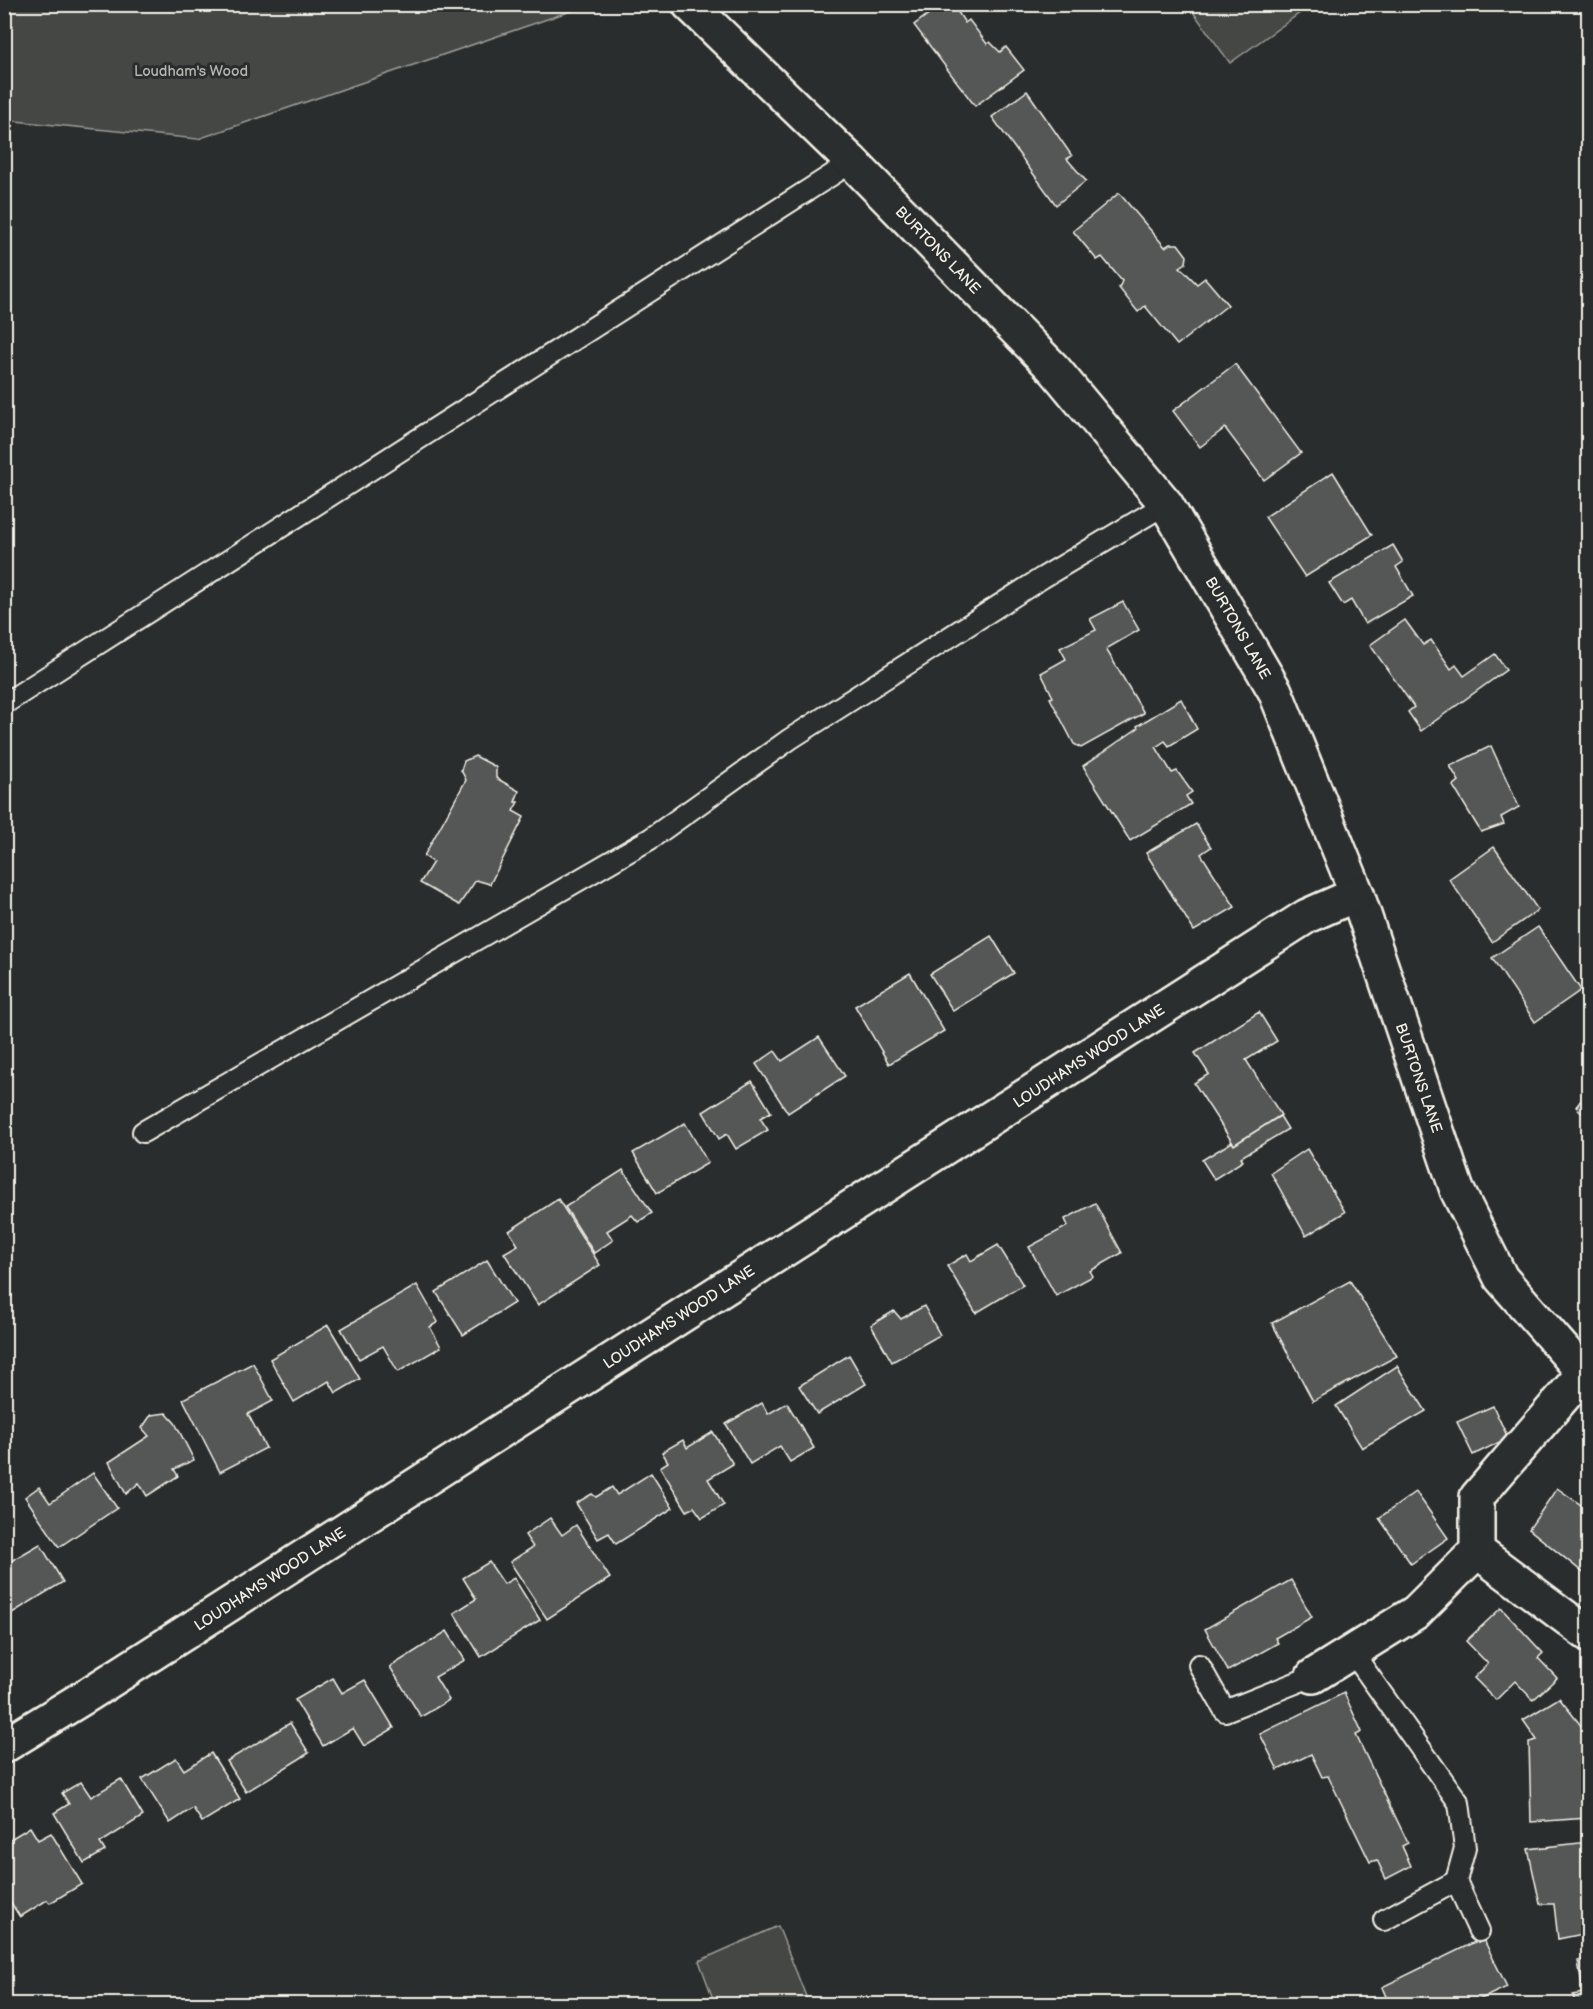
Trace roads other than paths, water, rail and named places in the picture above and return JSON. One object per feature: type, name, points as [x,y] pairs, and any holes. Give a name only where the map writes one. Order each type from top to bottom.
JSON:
[{"type":"street","name":"BURTONS LANE","points":[[689,4],[852,162],[1055,370],[1167,504],[1275,691],[1357,894],[1457,1190],[1501,1278],[1586,1376]]},
{"type":"street","name":"LOUDHAMS WOOD LANE","points":[[4,1746],[89,1695],[1306,916],[1357,894]]},
{"type":"street","points":[[1313,1676],[1416,1612],[1477,1551],[1477,1497],[1586,1376]]},
{"type":"street","points":[[1477,1551],[1588,1634]]},
{"type":"lane","points":[[4,704],[852,162]]},
{"type":"lane","points":[[143,1132],[650,839],[790,739],[1042,578],[1167,504]]},
{"type":"lane","points":[[1353,1653],[1459,1803],[1465,1848],[1456,1881],[1479,1931]]},
{"type":"lane","points":[[1199,1665],[1225,1711],[1313,1676]]},
{"type":"lane","points":[[1384,1920],[1456,1881]]},
{"type":"park label","name":"Loudham's Wood","points":[[191,71]]}]
